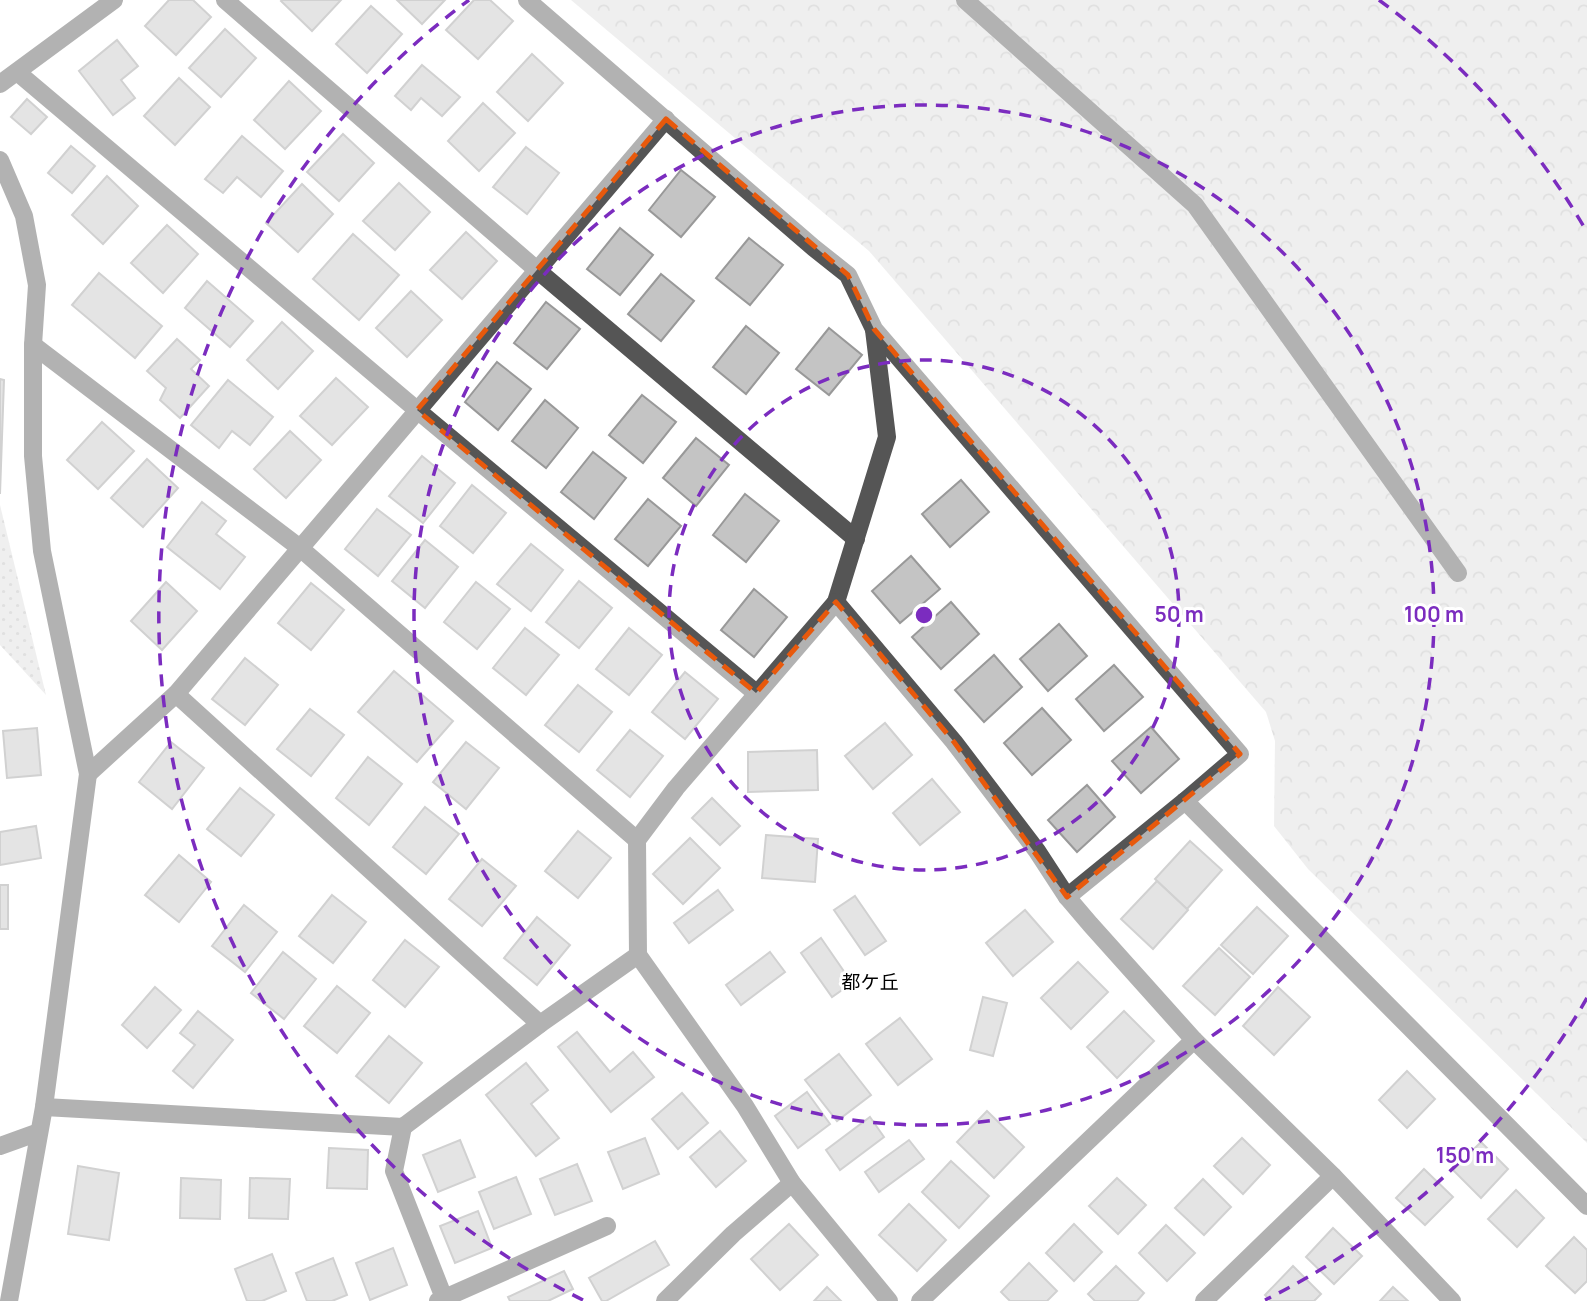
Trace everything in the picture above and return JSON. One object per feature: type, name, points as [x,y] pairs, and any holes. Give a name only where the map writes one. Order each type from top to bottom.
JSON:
[{"type":"street","points":[[0,85],[114,0]]},
{"type":"street","points":[[225,0],[537,270],[856,539]]},
{"type":"street","points":[[527,0],[848,275],[874,329],[1240,754],[1067,897]]},
{"type":"street","points":[[965,0],[1195,205],[1458,573]]},
{"type":"street","points":[[17,72],[756,693]]},
{"type":"street","points":[[88,774],[176,694],[666,119]]},
{"type":"street","points":[[0,160],[24,216],[37,285],[33,345],[33,456],[42,551],[88,774],[44,1107],[9,1301]]},
{"type":"street","points":[[874,329],[887,437],[835,602],[676,788],[637,840],[638,955],[745,1106],[792,1183],[889,1301]]},
{"type":"street","points":[[33,345],[300,548],[637,840]]},
{"type":"street","points":[[835,602],[954,743],[1037,851],[1067,897],[1194,1040],[1333,1176],[1451,1301]]},
{"type":"street","points":[[176,694],[540,1024]]},
{"type":"street","points":[[1185,801],[1587,1206]]},
{"type":"street","points":[[44,1107],[403,1127],[540,1024],[638,955]]},
{"type":"street","points":[[920,1301],[1194,1040]]},
{"type":"street","points":[[403,1127],[394,1171],[441,1300],[607,1226]]},
{"type":"street","points":[[0,1146],[39,1132]]},
{"type":"street","points":[[1204,1301],[1333,1176]]},
{"type":"street","points":[[665,1301],[733,1234],[792,1183]]},
{"type":"highlighted area","points":[[666,119],[848,275],[874,329],[1240,754],[1067,897],[954,742],[836,602],[756,693],[417,410]]},
{"type":"green space","points":[[571,0],[1587,0],[1587,1143],[1308,869],[1274,826],[1275,741],[1266,712],[869,251]]},
{"type":"green space","points":[[0,505],[46,695],[0,645]]},
{"type":"building","points":[[169,0],[193,0],[211,17],[176,55],[145,26]]},
{"type":"building","points":[[282,0],[341,0],[312,31]]},
{"type":"building","points":[[397,0],[445,0],[422,24]]},
{"type":"building","points":[[474,0],[490,0],[513,21],[478,59],[446,30]]},
{"type":"building","points":[[371,6],[402,34],[367,73],[336,44]]},
{"type":"building","points":[[225,29],[256,58],[221,97],[189,68]]},
{"type":"building","points":[[117,40],[138,66],[121,80],[135,98],[113,115],[79,71]]},
{"type":"building","points":[[532,54],[563,83],[528,121],[497,92]]},
{"type":"building","points":[[422,65],[460,97],[442,116],[421,98],[411,110],[395,96]]},
{"type":"building","points":[[179,78],[210,107],[175,145],[144,116]]},
{"type":"building","points":[[289,81],[321,111],[285,149],[254,120]]},
{"type":"building","points":[[27,99],[47,117],[31,134],[11,117]]},
{"type":"building","points":[[483,103],[515,133],[479,171],[448,141]]},
{"type":"building","points":[[343,134],[374,163],[339,201],[307,172]]},
{"type":"building","points":[[242,136],[283,171],[261,197],[237,177],[223,193],[205,179]]},
{"type":"building","points":[[71,146],[95,166],[72,193],[48,173]]},
{"type":"building","points":[[526,147],[559,173],[527,214],[493,187]]},
{"type":"building","points":[[681,170],[715,197],[681,237],[649,210]]},
{"type":"building","points":[[107,176],[138,206],[103,244],[72,215]]},
{"type":"building","points":[[399,183],[430,212],[395,250],[363,221]]},
{"type":"building","points":[[302,184],[333,214],[298,252],[266,223]]},
{"type":"building","points":[[167,225],[198,254],[163,293],[131,263]]},
{"type":"building","points":[[620,228],[653,255],[620,295],[587,269]]},
{"type":"building","points":[[466,232],[497,261],[462,299],[430,270]]},
{"type":"building","points":[[353,234],[399,275],[359,320],[313,279]]},
{"type":"building","points":[[749,238],[783,265],[750,305],[716,278]]},
{"type":"building","points":[[99,273],[162,326],[135,358],[72,305]]},
{"type":"building","points":[[661,274],[694,301],[661,341],[628,314]]},
{"type":"building","points":[[207,281],[253,321],[230,347],[185,308]]},
{"type":"building","points":[[411,291],[442,320],[407,357],[376,328]]},
{"type":"building","points":[[546,302],[580,329],[547,369],[514,343]]},
{"type":"building","points":[[282,322],[313,351],[278,389],[247,360]]},
{"type":"building","points":[[746,326],[779,353],[746,394],[713,367]]},
{"type":"building","points":[[829,328],[862,355],[829,395],[796,369]]},
{"type":"building","points":[[177,339],[200,360],[191,369],[209,386],[180,418],[160,400],[166,388],[147,371]]},
{"type":"building","points":[[497,362],[531,389],[498,430],[465,402]]},
{"type":"building","points":[[336,378],[368,407],[332,445],[300,416]]},
{"type":"building","points":[[0,379],[4,380],[0,494]]},
{"type":"building","points":[[228,380],[273,417],[250,445],[232,431],[219,448],[191,425]]},
{"type":"building","points":[[642,395],[676,422],[643,463],[609,435]]},
{"type":"building","points":[[545,400],[578,428],[546,468],[512,441]]},
{"type":"building","points":[[102,422],[134,451],[98,489],[67,460]]},
{"type":"building","points":[[290,431],[321,460],[286,498],[254,469]]},
{"type":"building","points":[[696,438],[729,465],[696,506],[663,478]]},
{"type":"building","points":[[593,452],[626,478],[594,519],[561,492]]},
{"type":"building","points":[[422,456],[455,483],[423,523],[389,496]]},
{"type":"building","points":[[147,459],[178,488],[143,527],[111,498]]},
{"type":"building","points":[[961,480],[989,512],[950,547],[922,514]]},
{"type":"building","points":[[472,485],[506,513],[473,553],[440,526]]},
{"type":"building","points":[[745,494],[779,521],[746,562],[713,535]]},
{"type":"building","points":[[648,499],[681,526],[648,566],[615,539]]},
{"type":"building","points":[[202,502],[226,521],[216,534],[245,557],[220,589],[167,547]]},
{"type":"building","points":[[377,509],[411,535],[378,576],[345,549]]},
{"type":"building","points":[[425,540],[458,567],[425,608],[392,581]]},
{"type":"building","points":[[531,544],[563,570],[531,611],[497,584]]},
{"type":"building","points":[[911,556],[940,589],[900,623],[872,591]]},
{"type":"building","points":[[579,581],[612,608],[579,648],[546,622]]},
{"type":"building","points":[[166,582],[197,611],[162,650],[131,621]]},
{"type":"building","points":[[476,582],[510,609],[477,649],[444,622]]},
{"type":"building","points":[[311,583],[344,610],[311,650],[278,623]]},
{"type":"building","points":[[754,589],[787,617],[754,657],[721,630]]},
{"type":"building","points":[[951,602],[979,634],[941,669],[912,637]]},
{"type":"building","points":[[1059,624],[1087,656],[1048,691],[1020,659]]},
{"type":"building","points":[[525,628],[559,655],[526,695],[493,668]]},
{"type":"building","points":[[629,628],[662,655],[629,695],[596,669]]},
{"type":"building","points":[[994,655],[1022,687],[984,722],[955,690]]},
{"type":"building","points":[[245,658],[278,685],[245,725],[212,699]]},
{"type":"building","points":[[1114,665],[1143,697],[1104,731],[1076,699]]},
{"type":"building","points":[[394,671],[453,721],[417,762],[358,712]]},
{"type":"building","points":[[685,672],[718,699],[685,739],[652,712]]},
{"type":"building","points":[[578,685],[612,712],[579,752],[545,725]]},
{"type":"building","points":[[1042,708],[1071,740],[1032,775],[1004,743]]},
{"type":"building","points":[[310,709],[344,735],[311,776],[277,749]]},
{"type":"building","points":[[885,723],[912,755],[873,789],[845,756]]},
{"type":"building","points":[[1151,727],[1179,759],[1141,793],[1112,761]]},
{"type":"building","points":[[37,728],[41,775],[7,778],[3,731]]},
{"type":"building","points":[[630,730],[663,756],[630,797],[597,770]]},
{"type":"building","points":[[171,742],[204,768],[172,809],[139,782]]},
{"type":"building","points":[[466,742],[499,768],[466,809],[433,782]]},
{"type":"building","points":[[817,750],[818,790],[748,792],[748,752]]},
{"type":"building","points":[[368,757],[402,784],[369,825],[336,798]]},
{"type":"building","points":[[932,779],[960,812],[920,845],[893,813]]},
{"type":"building","points":[[1087,785],[1115,817],[1077,852],[1048,820]]},
{"type":"building","points":[[240,788],[274,815],[241,856],[207,829]]},
{"type":"building","points":[[712,798],[740,826],[720,845],[692,818]]},
{"type":"building","points":[[425,807],[459,834],[426,874],[393,847]]},
{"type":"building","points":[[36,826],[41,858],[0,865],[0,832]]},
{"type":"building","points":[[578,831],[611,858],[578,898],[545,871]]},
{"type":"building","points":[[766,835],[818,839],[815,882],[762,878]]},
{"type":"building","points":[[690,838],[720,868],[683,904],[653,874]]},
{"type":"building","points":[[1190,841],[1222,870],[1187,909],[1155,879]]},
{"type":"building","points":[[179,855],[211,882],[179,922],[145,895]]},
{"type":"building","points":[[482,859],[516,886],[482,926],[449,899]]},
{"type":"building","points":[[1157,881],[1188,910],[1153,949],[1121,919]]},
{"type":"building","points":[[0,885],[8,885],[8,929],[0,929]]},
{"type":"building","points":[[718,890],[733,910],[689,943],[674,923]]},
{"type":"building","points":[[332,895],[366,922],[333,963],[299,936]]},
{"type":"building","points":[[855,896],[886,941],[865,955],[834,910]]},
{"type":"building","points":[[244,905],[277,932],[245,972],[212,946]]},
{"type":"building","points":[[1257,907],[1288,936],[1253,974],[1221,945]]},
{"type":"building","points":[[1025,910],[1053,942],[1013,976],[986,943]]},
{"type":"building","points":[[537,917],[570,945],[537,985],[504,958]]},
{"type":"building","points":[[821,938],[852,983],[832,997],[801,953]]},
{"type":"building","points":[[405,940],[439,967],[405,1007],[373,980]]},
{"type":"building","points":[[1219,948],[1250,977],[1215,1015],[1183,986]]},
{"type":"building","points":[[283,952],[316,979],[284,1019],[251,993]]},
{"type":"building","points":[[770,952],[785,972],[741,1005],[726,985]]},
{"type":"building","points":[[1078,962],[1108,992],[1071,1029],[1041,998]]},
{"type":"building","points":[[337,986],[370,1013],[337,1053],[304,1026]]},
{"type":"building","points":[[155,987],[181,1010],[147,1048],[122,1025]]},
{"type":"building","points":[[1278,987],[1310,1017],[1274,1055],[1243,1026]]},
{"type":"building","points":[[983,997],[1007,1003],[993,1056],[970,1050]]},
{"type":"building","points":[[198,1011],[233,1040],[193,1088],[173,1071],[195,1045],[180,1033]]},
{"type":"building","points":[[1124,1011],[1154,1041],[1117,1078],[1087,1047]]},
{"type":"building","points":[[900,1018],[932,1059],[898,1085],[866,1044]]},
{"type":"building","points":[[577,1032],[610,1072],[633,1052],[654,1077],[611,1112],[558,1047]]},
{"type":"building","points":[[389,1036],[422,1063],[389,1103],[356,1076]]},
{"type":"building","points":[[839,1054],[871,1095],[837,1121],[805,1080]]},
{"type":"building","points":[[526,1063],[548,1090],[531,1104],[559,1138],[536,1156],[486,1095]]},
{"type":"building","points":[[1407,1071],[1435,1099],[1407,1128],[1379,1100]]},
{"type":"building","points":[[807,1092],[830,1124],[798,1148],[775,1116]]},
{"type":"building","points":[[682,1093],[708,1123],[678,1149],[652,1119]]},
{"type":"building","points":[[987,1111],[1024,1147],[994,1178],[957,1142]]},
{"type":"building","points":[[870,1117],[884,1137],[840,1170],[826,1150]]},
{"type":"building","points":[[720,1131],[746,1161],[716,1187],[690,1157]]},
{"type":"building","points":[[645,1138],[659,1174],[623,1189],[608,1152]]},
{"type":"building","points":[[1242,1138],[1270,1165],[1243,1194],[1214,1166]]},
{"type":"building","points":[[460,1140],[475,1177],[438,1192],[423,1155]]},
{"type":"building","points":[[909,1140],[924,1159],[879,1192],[865,1172]]},
{"type":"building","points":[[1481,1142],[1508,1169],[1481,1198],[1453,1170]]},
{"type":"building","points":[[329,1148],[368,1150],[367,1189],[327,1188]]},
{"type":"building","points":[[951,1161],[989,1196],[959,1228],[922,1192]]},
{"type":"building","points":[[577,1164],[592,1201],[555,1215],[540,1179]]},
{"type":"building","points":[[78,1166],[119,1173],[109,1240],[68,1234]]},
{"type":"building","points":[[1424,1169],[1453,1197],[1425,1225],[1396,1198]]},
{"type":"building","points":[[516,1177],[531,1214],[494,1229],[479,1192]]},
{"type":"building","points":[[181,1178],[221,1180],[220,1219],[180,1218]]},
{"type":"building","points":[[250,1178],[290,1179],[288,1219],[249,1218]]},
{"type":"building","points":[[1117,1178],[1146,1205],[1118,1234],[1089,1206]]},
{"type":"building","points":[[1203,1179],[1231,1207],[1204,1235],[1175,1208]]},
{"type":"building","points":[[1516,1190],[1544,1218],[1517,1247],[1488,1219]]},
{"type":"building","points":[[909,1204],[946,1240],[917,1271],[879,1235]]},
{"type":"building","points":[[478,1211],[492,1248],[455,1263],[440,1226]]},
{"type":"building","points":[[789,1224],[818,1255],[780,1290],[751,1259]]},
{"type":"building","points":[[1074,1224],[1102,1252],[1074,1281],[1046,1253]]},
{"type":"building","points":[[1166,1225],[1195,1253],[1167,1281],[1139,1253]]},
{"type":"building","points":[[1333,1228],[1362,1256],[1334,1284],[1306,1257]]},
{"type":"building","points":[[1574,1237],[1587,1250],[1587,1281],[1575,1293],[1546,1266]]},
{"type":"building","points":[[655,1241],[669,1265],[602,1301],[589,1278]]},
{"type":"building","points":[[393,1248],[407,1285],[370,1300],[356,1263]]},
{"type":"building","points":[[272,1254],[286,1291],[262,1301],[247,1301],[235,1269]]},
{"type":"building","points":[[333,1258],[347,1295],[332,1301],[307,1301],[296,1273]]},
{"type":"building","points":[[1029,1263],[1057,1291],[1047,1301],[1010,1301],[1001,1292]]},
{"type":"building","points":[[1116,1266],[1144,1293],[1137,1301],[1095,1301],[1088,1294]]},
{"type":"building","points":[[1293,1266],[1321,1294],[1314,1301],[1271,1301],[1265,1295]]},
{"type":"building","points":[[564,1271],[573,1289],[548,1301],[510,1301],[508,1297]]},
{"type":"building","points":[[827,1287],[841,1301],[814,1301]]},
{"type":"building","points":[[1393,1287],[1408,1301],[1380,1301]]},
{"type":"district","name":"都ケ丘","points":[[870,982]]}]
